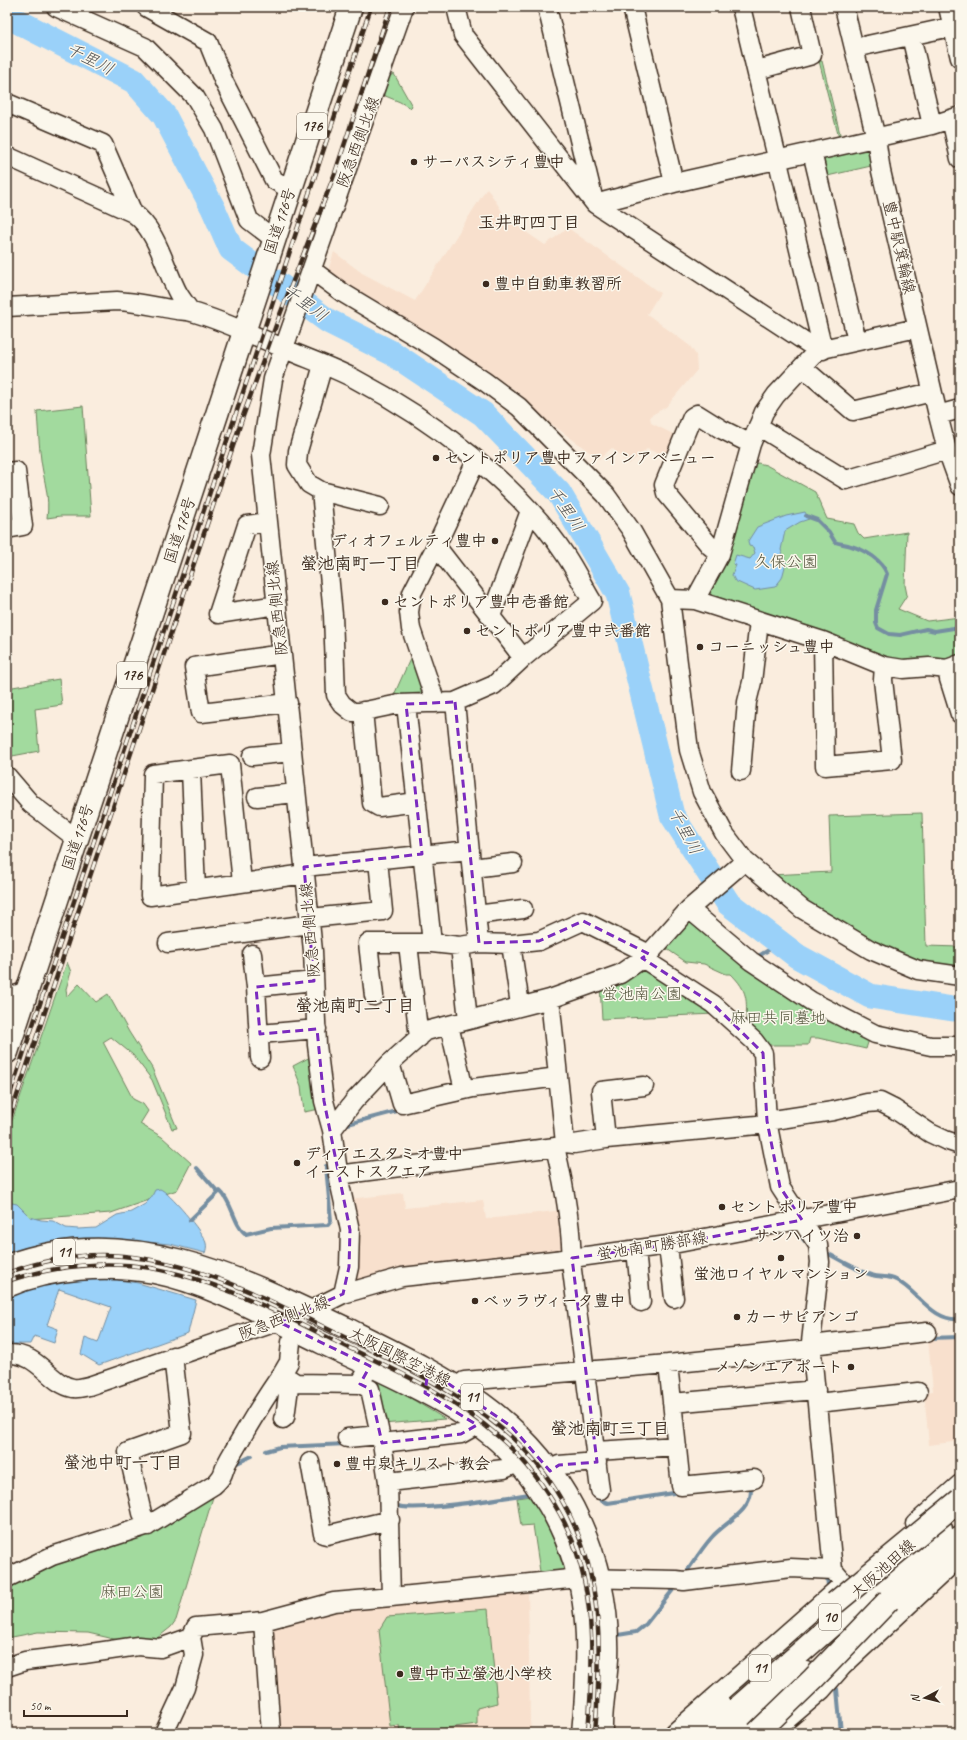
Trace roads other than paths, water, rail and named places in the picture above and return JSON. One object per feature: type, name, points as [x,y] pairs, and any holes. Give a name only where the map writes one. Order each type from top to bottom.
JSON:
[{"type":"main road","name":"国道176号","points":[[7,1052],[351,7]]},
{"type":"main road","name":"大阪国際空港線","points":[[7,1266],[61,1252],[85,1250],[121,1259],[157,1273],[202,1287],[279,1322],[364,1374],[406,1384],[446,1404],[504,1446],[520,1464],[550,1506],[564,1536],[589,1578],[602,1593],[607,1650],[601,1733]]},
{"type":"main road","name":"大阪国際空港線","points":[[7,1286],[24,1279],[86,1269],[121,1259],[166,1257],[215,1271],[276,1295],[414,1362],[458,1387],[511,1426],[530,1445],[550,1471],[572,1507],[585,1535],[589,1578],[585,1601],[588,1646],[583,1733]]},
{"type":"main road","name":"11","points":[[686,1733],[835,1603],[960,1500]]},
{"type":"main road","name":"大阪池田線","points":[[698,1733],[960,1500]]},
{"type":"main road","name":"11","points":[[709,1733],[960,1512]]},
{"type":"main road","name":"11","points":[[737,1733],[960,1537]]},
{"type":"main road","points":[[769,1733],[820,1689],[841,1665],[960,1554]]},
{"type":"main road","name":"11","points":[[756,1733],[813,1679],[888,1600]]},
{"type":"main road","points":[[745,1733],[796,1695],[809,1689],[820,1689]]},
{"type":"street","points":[[56,7],[145,47],[195,97],[214,128],[249,220],[273,242]]},
{"type":"street","points":[[146,7],[208,42],[224,82],[274,180],[291,190]]},
{"type":"street","name":"阪急西側北線","points":[[7,1354],[18,1354],[40,1365],[63,1385],[74,1388],[89,1386],[173,1356],[279,1322],[309,1311],[343,1294],[349,1267],[350,1243],[348,1218],[338,1174],[332,1130],[324,1101],[317,1029],[310,921],[261,455],[273,379],[285,349],[404,7]]},
{"type":"street","points":[[456,7],[463,35],[595,204],[821,350]]},
{"type":"street","points":[[547,7],[595,204]]},
{"type":"street","points":[[632,7],[674,184]]},
{"type":"street","points":[[741,7],[778,160],[821,350]]},
{"type":"street","points":[[757,70],[812,55],[801,7]]},
{"type":"street","name":"豊中駅箕輪線","points":[[844,7],[876,138],[881,172],[932,392],[947,450],[960,486]]},
{"type":"street","points":[[948,7],[956,26],[960,58]]},
{"type":"street","points":[[854,48],[956,26]]},
{"type":"street","points":[[912,36],[932,124]]},
{"type":"street","points":[[7,103],[104,144],[133,213]]},
{"type":"street","points":[[595,204],[955,118],[960,159]]},
{"type":"street","points":[[812,152],[856,341]]},
{"type":"street","points":[[7,156],[133,213],[140,218],[152,235],[178,294],[191,312]]},
{"type":"street","points":[[311,273],[433,347],[484,381],[519,407],[606,495],[631,530],[670,599],[689,750],[702,792],[724,833],[744,861],[802,908],[871,950],[918,970],[960,976]]},
{"type":"street","points":[[7,307],[118,301],[133,302],[172,310],[191,312],[245,331],[354,379],[404,408],[450,440],[504,484],[530,512],[566,556],[592,601],[523,658],[494,685],[456,702],[399,704],[352,712],[342,704],[336,695],[333,615],[320,491]]},
{"type":"street","points":[[695,600],[720,554],[751,444],[758,426],[776,395],[802,367],[821,350],[918,328]]},
{"type":"street","points":[[323,365],[298,451],[297,465],[309,484],[320,491],[380,506]]},
{"type":"street","points":[[802,367],[853,411],[932,392]]},
{"type":"street","points":[[938,415],[960,409]]},
{"type":"street","points":[[720,554],[710,546],[666,493],[664,484],[692,417],[697,414],[721,429],[751,444]]},
{"type":"street","points":[[758,426],[846,480],[947,450]]},
{"type":"street","points":[[436,703],[411,629],[409,612],[412,593],[476,461]]},
{"type":"street","points":[[7,472],[16,471],[23,526],[7,529]]},
{"type":"street","points":[[491,616],[530,512]]},
{"type":"street","points":[[268,522],[247,525],[218,614],[277,605]]},
{"type":"street","points":[[436,546],[523,658]]},
{"type":"street","points":[[670,599],[695,600],[823,641],[884,666],[903,669],[954,666],[949,679],[960,714]]},
{"type":"street","points":[[741,771],[747,702],[752,682],[759,621]]},
{"type":"street","points":[[823,641],[825,766],[892,760],[884,666]]},
{"type":"street","points":[[282,654],[194,667],[201,714],[288,703]]},
{"type":"street","points":[[456,702],[478,943]]},
{"type":"street","points":[[406,704],[432,944]]},
{"type":"street","points":[[363,711],[372,803],[378,807],[417,802]]},
{"type":"street","points":[[252,756],[292,752]]},
{"type":"street","points":[[242,883],[230,764],[153,774],[150,896],[242,883],[305,871],[378,860],[422,854],[470,850]]},
{"type":"street","points":[[191,770],[196,890]]},
{"type":"street","points":[[7,776],[31,804],[77,839]]},
{"type":"street","points":[[257,797],[296,792]]},
{"type":"street","points":[[168,944],[383,910],[378,860]]},
{"type":"street","points":[[332,1130],[354,1102],[390,1063],[426,1031],[520,1005],[550,999],[620,974],[645,956],[689,909],[744,861]]},
{"type":"street","points":[[472,868],[513,863]]},
{"type":"street","points":[[476,915],[523,909]]},
{"type":"street","points":[[689,909],[757,965],[811,1001],[875,1034],[931,1046],[960,1046]]},
{"type":"street","points":[[374,996],[368,943],[460,946],[478,943],[511,944],[539,941],[583,921],[645,956],[713,1004],[754,1041],[763,1053],[767,1123],[780,1187],[818,1245],[820,1262],[811,1347],[838,1577]]},
{"type":"street","points":[[408,944],[419,1038]]},
{"type":"street","points":[[511,944],[520,1005]]},
{"type":"street","points":[[460,946],[468,1020]]},
{"type":"street","points":[[252,954],[260,1034],[260,1058]]},
{"type":"street","points":[[256,987],[314,981]]},
{"type":"street","points":[[7,1006],[15,995],[27,991]]},
{"type":"street","points":[[550,999],[558,1078],[560,1145],[572,1270],[600,1490]]},
{"type":"street","points":[[449,1025],[464,1090]]},
{"type":"street","points":[[260,1034],[317,1029]]},
{"type":"street","points":[[390,1063],[402,1104],[464,1090],[558,1078]]},
{"type":"street","points":[[606,1139],[601,1091],[644,1086]]},
{"type":"street","points":[[338,1174],[606,1139],[767,1123],[867,1103],[880,1102],[894,1109],[930,1133],[960,1145]]},
{"type":"street","name":"蛍池南町勝部線","points":[[343,1294],[402,1277],[572,1258],[668,1245],[960,1189]]},
{"type":"street","points":[[668,1245],[674,1298]]},
{"type":"street","points":[[636,1249],[642,1302]]},
{"type":"street","points":[[458,1387],[464,1381],[668,1364],[927,1332]]},
{"type":"street","points":[[282,1419],[285,1417],[286,1377],[291,1342]]},
{"type":"street","points":[[145,1520],[128,1452],[182,1433],[173,1356]]},
{"type":"street","points":[[406,1384],[419,1386],[426,1384],[427,1379],[424,1371],[414,1362]]},
{"type":"street","points":[[668,1364],[681,1486],[754,1479]]},
{"type":"street","points":[[286,1377],[296,1383],[364,1374],[370,1389],[381,1439],[388,1482],[391,1597]]},
{"type":"street","points":[[7,1578],[52,1556],[145,1520],[208,1489],[222,1477],[226,1467],[265,1398],[286,1377]]},
{"type":"street","points":[[672,1404],[918,1392]]},
{"type":"street","points":[[347,1438],[381,1439],[461,1434],[477,1425]]},
{"type":"street","points":[[550,1471],[559,1465],[596,1456],[677,1446]]},
{"type":"street","points":[[310,1462],[323,1534],[390,1520]]},
{"type":"street","points":[[388,1482],[504,1469],[520,1464]]},
{"type":"street","points":[[674,1733],[838,1577],[905,1533],[960,1484]]},
{"type":"street","points":[[164,1733],[185,1688],[194,1655],[191,1637],[196,1627],[263,1621],[334,1602],[589,1578],[684,1581],[791,1568],[838,1577]]},
{"type":"street","points":[[263,1621],[271,1733]]},
{"type":"street","points":[[7,1667],[26,1661],[138,1646],[160,1648],[191,1637]]},
{"type":"water","points":[[805,512],[809,519],[800,522],[785,531],[781,550],[786,563],[782,578],[775,587],[755,590],[735,581],[732,575],[736,565],[733,564],[736,555],[750,559],[755,553],[753,547],[749,546],[748,541],[757,527],[786,516]]},
{"type":"water","points":[[160,1189],[178,1205],[193,1222],[206,1243],[205,1253],[170,1244],[125,1240],[118,1280],[138,1283],[196,1300],[188,1333],[99,1365],[81,1354],[85,1338],[98,1343],[111,1307],[59,1289],[47,1325],[58,1329],[54,1343],[34,1336],[30,1344],[15,1344],[7,1348],[7,1202],[17,1204],[30,1217],[53,1221],[66,1228],[96,1228],[117,1215],[131,1212],[145,1204],[151,1198],[155,1190]]},
{"type":"waterway","name":"千里川","points":[[7,16],[134,81],[164,115],[213,208],[231,249],[328,321],[392,353],[483,414],[559,493],[618,594],[672,815],[728,903],[797,956],[870,996],[953,1009],[960,1007]]},
{"type":"waterway","points":[[806,516],[817,520],[829,532],[835,542],[849,545],[867,553],[877,560],[885,569],[887,574],[876,610],[876,623],[878,628],[889,634],[900,635],[926,629],[935,631],[960,627]]},
{"type":"waterway","points":[[757,957],[780,943]]},
{"type":"waterway","points":[[344,1125],[401,1110]]},
{"type":"waterway","points":[[190,1220],[220,1191],[224,1195],[239,1225],[246,1234],[271,1228],[328,1225],[331,1221],[326,1166]]},
{"type":"waterway","points":[[197,1168],[218,1192]]},
{"type":"waterway","points":[[802,1234],[803,1239],[809,1246]]},
{"type":"waterway","points":[[825,1252],[866,1273],[875,1276],[893,1278],[904,1285],[933,1311],[941,1316],[950,1319],[960,1319]]},
{"type":"waterway","points":[[929,1338],[960,1337]]},
{"type":"waterway","points":[[266,1451],[280,1447],[347,1444]]},
{"type":"waterway","points":[[233,1465],[252,1456]]},
{"type":"waterway","points":[[686,1573],[701,1550],[712,1537],[747,1505],[751,1490]]},
{"type":"waterway","points":[[596,1495],[602,1501],[608,1503],[680,1492]]},
{"type":"waterway","points":[[396,1505],[420,1508],[529,1494]]},
{"type":"waterway","points":[[827,1576],[828,1586]]},
{"type":"waterway","points":[[618,1635],[636,1632],[646,1624],[676,1586]]},
{"type":"waterway","points":[[837,1689],[841,1733]]},
{"type":"railway","points":[[7,1103],[371,7]]},
{"type":"railway","points":[[7,1126],[242,419],[279,317],[335,173],[390,7]]},
{"type":"railway","points":[[7,1273],[35,1264],[64,1258],[108,1255],[152,1260],[208,1275],[235,1285],[288,1309],[424,1377],[464,1401],[511,1436],[542,1470],[555,1489],[575,1527],[585,1555],[597,1613],[599,1642],[599,1672],[595,1733]]},
{"type":"railway","points":[[7,1281],[61,1268],[97,1265],[133,1266],[176,1273],[224,1289],[294,1320],[422,1384],[462,1408],[481,1422],[517,1454],[540,1482],[560,1514],[572,1540],[581,1566],[587,1593],[592,1649],[588,1733]]},
{"type":"place","name":"サーパスシティ豊中","points":[[414,162]]},
{"type":"place","name":"豊中自動車教習所","points":[[486,284]]},
{"type":"place","name":"セントポリア豊中ファインアベニュー","points":[[436,458]]},
{"type":"place","name":"ディオフェルティ豊中","points":[[495,541]]},
{"type":"place","name":"セントポリア豊中壱番館","points":[[385,602]]},
{"type":"place","name":"セントポリア豊中弐番館","points":[[467,631]]},
{"type":"place","name":"コーニッシュ豊中","points":[[700,647]]},
{"type":"place","name":"ディアエスタミオ豊中 イーストスクエア","points":[[297,1163]]},
{"type":"place","name":"セントポリア豊中","points":[[722,1207]]},
{"type":"place","name":"サンハイツ治","points":[[857,1236]]},
{"type":"place","name":"蛍池ロイヤルマンション","points":[[781,1258]]},
{"type":"place","name":"ベッラヴィータ豊中","points":[[475,1301]]},
{"type":"place","name":"カーサビアンゴ","points":[[737,1317]]},
{"type":"place","name":"メゾンエアポート","points":[[851,1367]]},
{"type":"place","name":"豊中泉キリスト教会","points":[[337,1464]]},
{"type":"place","name":"豊中市立螢池小学校","points":[[400,1674]]},
{"type":"district","name":"玉井町四丁目","points":[[529,222]]},
{"type":"district","name":"螢池南町一丁目","points":[[360,563]]},
{"type":"district","name":"螢池南町二丁目","points":[[355,1005]]},
{"type":"district","name":"螢池南町三丁目","points":[[610,1428]]},
{"type":"district","name":"螢池中町一丁目","points":[[123,1462]]},
{"type":"park label","name":"久保公園","points":[[786,562]]},
{"type":"park label","name":"蛍池南公園","points":[[642,994]]},
{"type":"park label","name":"麻田共同墓地","points":[[778,1018]]},
{"type":"park label","name":"麻田公園","points":[[132,1592]]}]
